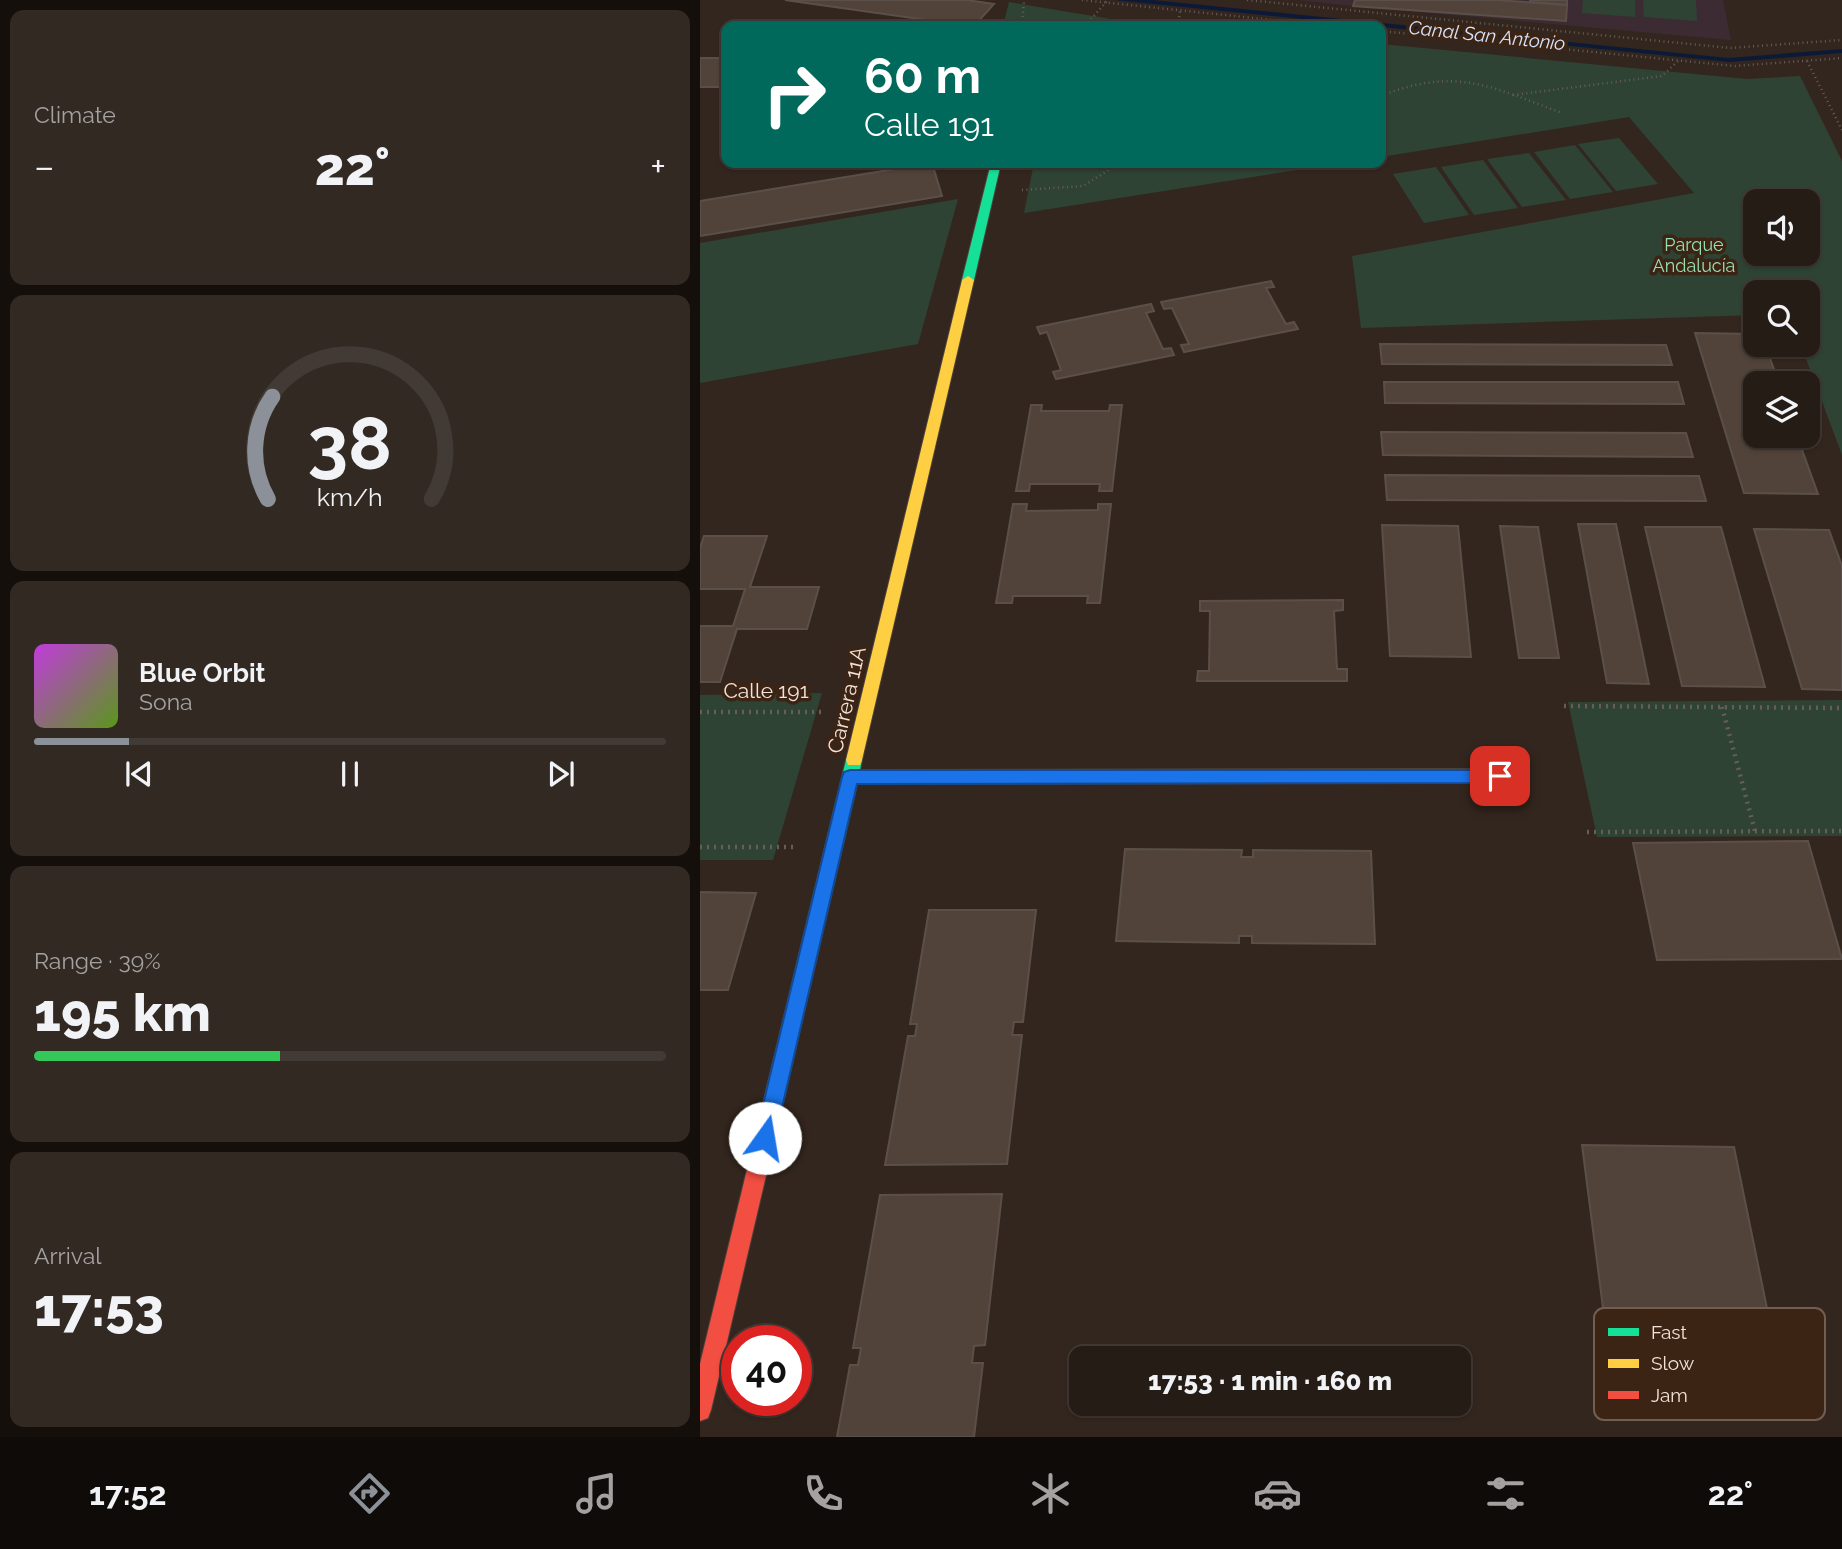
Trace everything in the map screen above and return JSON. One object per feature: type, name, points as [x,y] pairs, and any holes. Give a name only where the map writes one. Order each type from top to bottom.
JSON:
[{"type":"street","name":"Carrera 11A","points":[[700,1410],[995,168]]},
{"type":"street","points":[[850,777],[1521,776]]},
{"type":"path","points":[[1022,21],[1024,0]]},
{"type":"path","points":[[1082,0],[1280,21]]},
{"type":"path","points":[[1090,21],[1108,0]]},
{"type":"path","points":[[1247,0],[1730,48],[1842,40]]},
{"type":"path","points":[[1179,21],[1180,11]]},
{"type":"path","points":[[1386,32],[1735,66],[1842,58]]},
{"type":"path","points":[[1512,95],[1662,76],[1678,61]]},
{"type":"path","points":[[1807,61],[1842,130]]},
{"type":"path","points":[[1386,94],[1407,83],[1436,78],[1470,81],[1562,113]]},
{"type":"path","points":[[990,190],[1052,190],[1083,186],[1112,168]]},
{"type":"path","points":[[1564,706],[1842,708]]},
{"type":"path","points":[[1722,707],[1755,831]]},
{"type":"path","name":"Calle 191","points":[[700,712],[833,712]]},
{"type":"path","points":[[1587,832],[1842,831]]},
{"type":"path","points":[[700,847],[797,847]]},
{"type":"shaded area","points":[[1298,0],[1723,0],[1731,40],[1353,6]]},
{"type":"green space","points":[[1583,0],[1635,0],[1635,17],[1582,13]]},
{"type":"green space","points":[[1643,0],[1696,0],[1697,21],[1644,17]]},
{"type":"green space","points":[[1009,2],[1134,21],[1004,21]]},
{"type":"green space","name":"Parque Andalucía","points":[[1386,44],[1747,79],[1800,76],[1842,161],[1842,455],[1820,396],[1820,371],[1811,371],[1805,357],[1820,357],[1820,280],[1743,280],[1743,315],[1361,328],[1352,256],[1694,193],[1629,117],[1386,156]]},
{"type":"green space","points":[[1619,138],[1658,184],[1616,191],[1578,144]]},
{"type":"green space","points":[[1575,145],[1613,192],[1570,199],[1534,152]]},
{"type":"green space","points":[[1529,153],[1566,200],[1522,207],[1487,159]]},
{"type":"green space","points":[[1483,160],[1518,208],[1474,215],[1441,167]]},
{"type":"green space","points":[[1436,167],[1469,215],[1424,223],[1393,174]]},
{"type":"green space","points":[[1033,168],[1310,168],[1024,213]]},
{"type":"green space","points":[[958,199],[918,344],[700,383],[700,243]]},
{"type":"green space","points":[[822,693],[773,860],[700,860],[700,695]]},
{"type":"green space","points":[[1842,700],[1842,836],[1597,837],[1568,702]]},
{"type":"water","points":[[1114,0],[1153,0],[1361,21],[1323,21]]},
{"type":"water","name":"Canal San Antonio","points":[[1386,24],[1728,58],[1842,49],[1842,53],[1730,62],[1386,27]]},
{"type":"building","points":[[785,0],[967,0],[994,4],[979,21],[934,21]]},
{"type":"building","points":[[1355,0],[1496,0],[1567,5],[1566,21],[1353,6]]},
{"type":"building","points":[[1567,0],[1567,5],[1530,2]]},
{"type":"building","points":[[700,58],[721,58],[721,87],[700,87]]},
{"type":"building","points":[[901,168],[934,168],[942,196],[700,236],[700,201]]},
{"type":"building","points":[[1271,281],[1274,287],[1266,288],[1286,324],[1294,322],[1298,329],[1184,352],[1181,345],[1189,344],[1172,308],[1164,309],[1161,302]]},
{"type":"building","points":[[1151,304],[1154,311],[1146,313],[1163,349],[1171,348],[1174,355],[1056,379],[1053,372],[1061,370],[1047,332],[1040,334],[1037,327]]},
{"type":"building","points":[[1695,333],[1743,334],[1743,357],[1769,357],[1775,371],[1743,371],[1743,448],[1801,448],[1818,494],[1744,493]]},
{"type":"building","points":[[1380,344],[1666,345],[1672,365],[1382,364]]},
{"type":"building","points":[[1384,382],[1678,382],[1684,404],[1385,403]]},
{"type":"building","points":[[1031,405],[1042,405],[1041,411],[1109,411],[1110,405],[1122,405],[1112,491],[1099,491],[1100,484],[1030,484],[1029,491],[1016,491]]},
{"type":"building","points":[[1381,432],[1686,433],[1693,457],[1383,455]]},
{"type":"building","points":[[1385,475],[1699,476],[1706,501],[1387,500]]},
{"type":"building","points":[[1013,504],[1027,504],[1026,511],[1098,510],[1098,504],[1111,504],[1100,603],[1087,603],[1088,596],[1013,596],[1012,603],[996,603]]},
{"type":"building","points":[[1578,524],[1616,524],[1649,684],[1607,683]]},
{"type":"building","points":[[1382,525],[1458,526],[1471,657],[1390,656]]},
{"type":"building","points":[[1500,526],[1538,527],[1559,658],[1519,658]]},
{"type":"building","points":[[1645,527],[1721,527],[1765,687],[1682,686]]},
{"type":"building","points":[[1754,529],[1829,530],[1842,566],[1842,690],[1802,689]]},
{"type":"building","points":[[704,536],[767,536],[750,587],[819,587],[807,629],[737,629],[720,682],[700,682],[700,626],[733,626],[745,589],[700,589],[700,548]]},
{"type":"building","points":[[1343,600],[1343,610],[1334,611],[1337,669],[1347,669],[1347,681],[1197,681],[1198,671],[1209,671],[1210,611],[1200,611],[1200,601]]},
{"type":"building","points":[[1808,841],[1842,959],[1657,960],[1633,843]]},
{"type":"building","points":[[1125,849],[1242,850],[1241,857],[1253,857],[1253,850],[1371,851],[1375,944],[1252,943],[1252,936],[1239,936],[1239,943],[1116,941]]},
{"type":"building","points":[[700,892],[756,893],[728,990],[700,990]]},
{"type":"building","points":[[929,910],[1036,910],[1023,1022],[1014,1022],[1012,1035],[1022,1035],[1007,1164],[885,1165],[908,1036],[915,1036],[917,1024],[910,1024]]},
{"type":"building","points":[[1582,1145],[1734,1147],[1767,1308],[1603,1308]]},
{"type":"building","points":[[1002,1194],[985,1345],[974,1346],[972,1363],[983,1363],[974,1437],[837,1437],[850,1365],[858,1365],[861,1348],[853,1348],[880,1195]]},
{"type":"traffic: fast","points":[[968,280],[995,168]]},
{"type":"traffic: fast","points":[[769,1120],[854,760]]},
{"type":"traffic: fast","points":[[850,777],[1419,776]]},
{"type":"traffic: slow","points":[[854,760],[968,280]]},
{"type":"traffic: jam","points":[[1419,776],[1521,776]]},
{"type":"traffic: jam","points":[[700,1410],[769,1120]]},
{"type":"route","points":[[765,1138],[850,777],[1500,776]]}]
